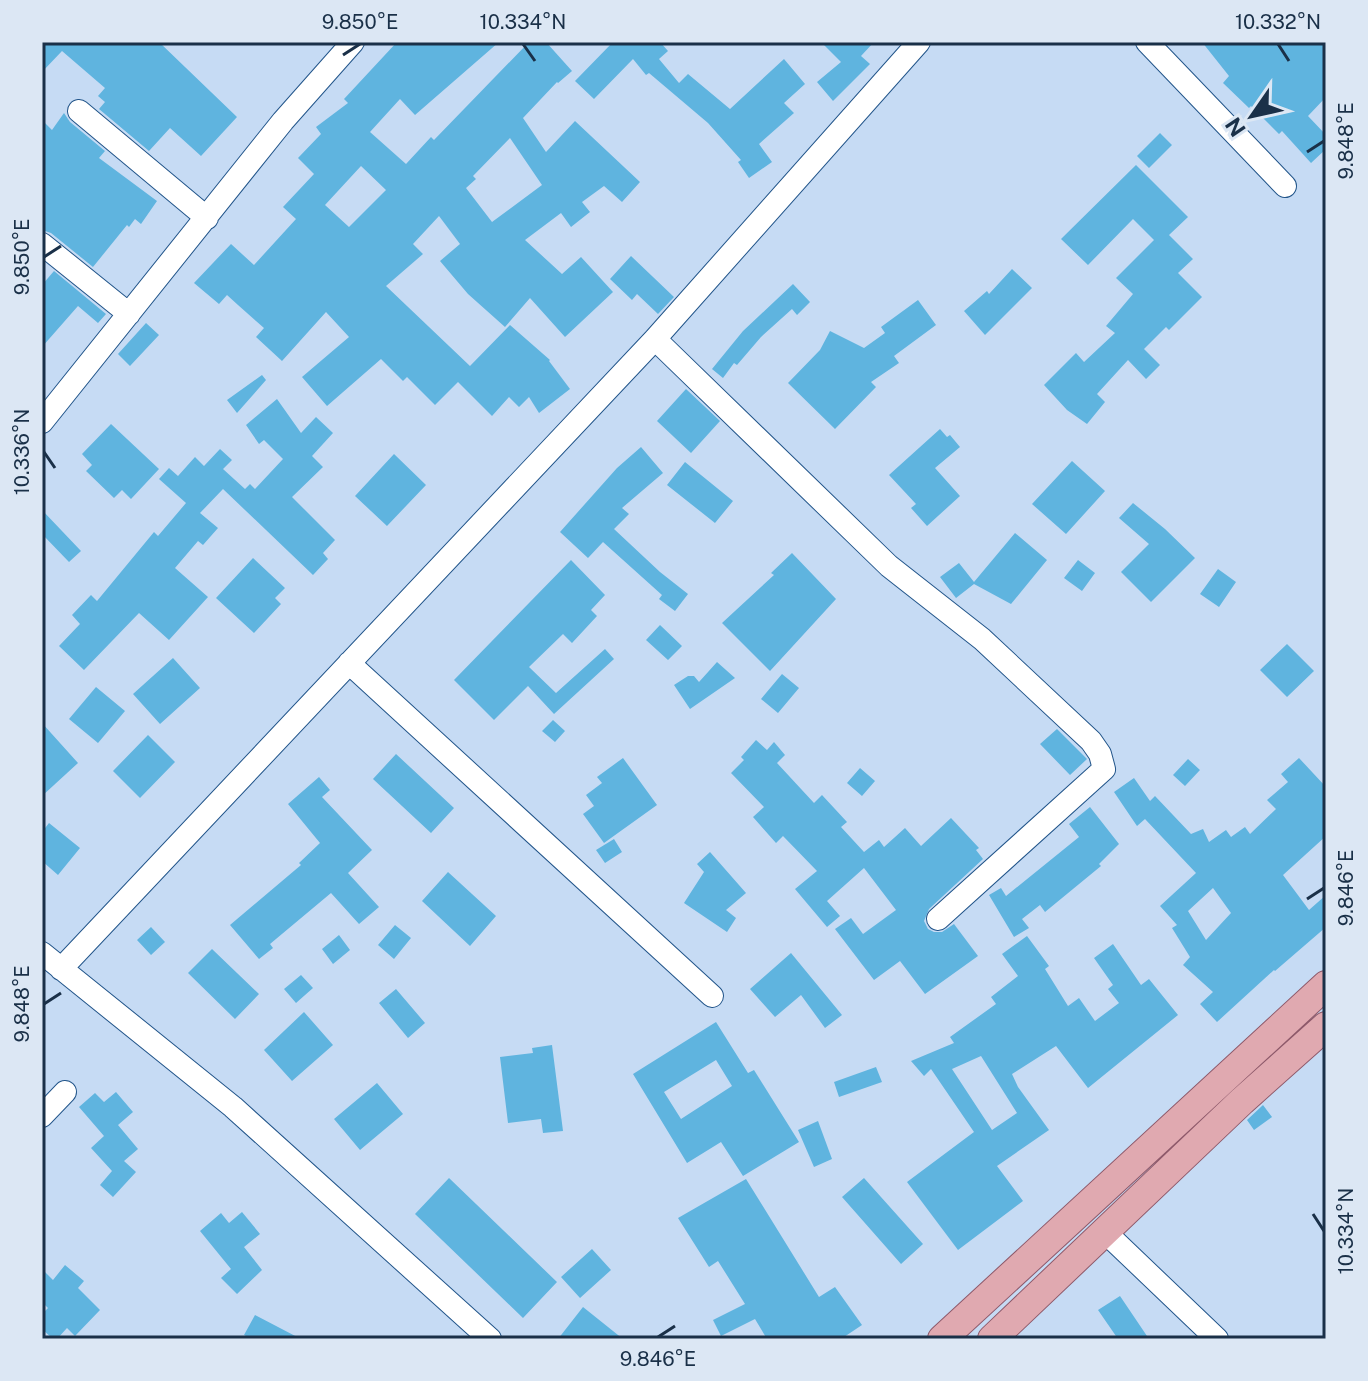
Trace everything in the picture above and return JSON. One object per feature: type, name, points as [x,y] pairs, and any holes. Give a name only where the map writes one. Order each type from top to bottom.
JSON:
[{"type":"main road","points":[[942,1339],[1322,997]]},
{"type":"main road","points":[[992,1339],[1242,1101],[1326,1026]]},
{"type":"street","points":[[42,422],[283,121],[353,42]]},
{"type":"street","points":[[61,969],[655,339],[919,42]]},
{"type":"street","points":[[1147,42],[1285,186]]},
{"type":"street","points":[[79,111],[207,218]]},
{"type":"street","points":[[42,244],[129,314]]},
{"type":"street","points":[[655,339],[889,566],[982,639],[1091,741],[1100,754],[1104,769],[938,919]]},
{"type":"street","points":[[349,663],[712,996]]},
{"type":"street","points":[[42,953],[233,1107],[490,1339]]},
{"type":"street","points":[[42,1116],[65,1092]]},
{"type":"street","points":[[1105,1232],[1217,1339]]},
{"type":"building","points":[[42,42],[159,42],[237,117],[201,156],[170,128],[149,151],[99,109],[105,102],[98,96],[105,88],[62,51],[42,72]]},
{"type":"building","points":[[397,42],[499,42],[415,115],[400,99],[370,132],[406,164],[431,137],[434,140],[529,42],[546,42],[572,71],[557,82],[523,118],[546,152],[575,121],[640,182],[622,202],[604,186],[582,202],[590,212],[571,227],[561,213],[525,240],[562,274],[581,257],[613,292],[565,337],[530,298],[505,327],[468,294],[440,261],[460,244],[439,216],[413,244],[423,254],[386,286],[470,366],[510,325],[550,360],[570,389],[539,413],[529,397],[519,407],[509,397],[492,416],[458,382],[435,405],[407,377],[403,381],[381,359],[327,406],[302,377],[349,337],[326,312],[282,361],[256,337],[264,328],[227,295],[219,304],[194,283],[231,244],[254,265],[296,219],[283,207],[314,174],[298,158],[321,134],[316,127],[348,103],[344,99]],"holes":[[[510,138],[542,185],[492,222],[466,188],[476,179],[473,176]],[[361,166],[386,190],[349,227],[325,205]]]},
{"type":"building","points":[[613,42],[660,42],[668,51],[659,59],[679,83],[688,74],[730,109],[784,59],[805,84],[784,103],[794,113],[759,144],[772,162],[749,178],[738,162],[741,160],[708,123],[649,73],[646,75],[633,59],[594,99],[575,81]]},
{"type":"building","points":[[821,42],[874,42],[861,56],[870,64],[833,101],[817,82],[841,62]]},
{"type":"building","points":[[1202,42],[1326,42],[1326,97],[1308,116],[1326,135],[1326,149],[1311,163],[1282,131],[1279,134],[1223,83],[1229,76]]},
{"type":"building","points":[[64,113],[70,122],[105,151],[99,158],[157,201],[141,224],[135,219],[129,227],[127,225],[93,267],[51,233],[42,230],[42,120],[52,130]]},
{"type":"building","points":[[1160,133],[1172,145],[1149,168],[1137,156]]},
{"type":"building","points":[[1136,165],[1188,217],[1169,235],[1193,259],[1178,273],[1202,297],[1169,330],[1166,327],[1144,349],[1160,365],[1146,379],[1128,360],[1097,394],[1105,402],[1087,424],[1067,410],[1044,385],[1076,353],[1084,362],[1115,333],[1106,326],[1133,294],[1116,278],[1154,240],[1133,219],[1088,265],[1061,239]]},
{"type":"building","points":[[631,256],[674,297],[658,314],[637,294],[632,300],[610,279]]},
{"type":"building","points":[[1012,269],[1032,288],[985,335],[964,311],[987,291],[989,294]]},
{"type":"building","points":[[54,271],[106,314],[98,323],[78,306],[42,347],[42,285]]},
{"type":"building","points":[[793,284],[810,302],[797,315],[792,309],[761,337],[737,365],[734,363],[723,378],[712,369],[743,331]]},
{"type":"building","points":[[918,300],[936,325],[894,356],[899,363],[871,382],[876,387],[835,429],[788,383],[820,350],[830,331],[864,348],[885,333],[881,327]]},
{"type":"building","points":[[146,323],[159,335],[130,366],[118,354]]},
{"type":"building","points":[[262,375],[266,380],[237,413],[227,400]]},
{"type":"building","points":[[686,389],[720,421],[691,453],[657,421]]},
{"type":"building","points":[[277,399],[301,433],[316,417],[333,433],[312,456],[323,467],[292,497],[335,540],[323,553],[328,559],[313,575],[223,489],[200,513],[218,528],[203,545],[198,541],[175,568],[208,597],[169,640],[139,613],[84,670],[59,646],[80,624],[72,615],[91,595],[97,601],[154,532],[158,536],[186,503],[159,479],[169,468],[178,476],[195,457],[204,466],[220,449],[232,460],[223,469],[245,489],[250,484],[255,489],[283,459],[264,440],[259,444],[246,425]]},
{"type":"building","points":[[111,424],[159,469],[131,499],[122,490],[114,498],[86,471],[92,465],[82,454]]},
{"type":"building","points":[[940,429],[960,447],[935,468],[960,496],[927,526],[911,508],[916,504],[889,475]]},
{"type":"building","points":[[641,447],[663,473],[622,508],[629,514],[614,529],[688,594],[675,611],[659,599],[662,595],[603,542],[588,558],[560,532],[617,468]]},
{"type":"building","points":[[394,454],[426,485],[387,526],[355,496]]},
{"type":"building","points":[[1072,461],[1105,491],[1066,534],[1032,504]]},
{"type":"building","points":[[685,462],[733,501],[715,523],[667,485]]},
{"type":"building","points":[[1133,503],[1195,558],[1151,602],[1121,572],[1149,544],[1119,518]]},
{"type":"building","points":[[42,510],[81,551],[69,562],[42,534]]},
{"type":"building","points":[[1015,533],[1047,560],[1011,604],[974,584],[956,598],[940,577],[959,563],[974,582]]},
{"type":"building","points":[[792,553],[836,599],[770,671],[722,623],[774,575],[771,573]]},
{"type":"building","points":[[253,558],[285,588],[275,598],[281,604],[254,633],[216,598]]},
{"type":"building","points":[[571,560],[605,595],[591,610],[597,616],[572,643],[563,634],[529,667],[556,693],[605,649],[614,659],[554,714],[528,686],[494,720],[454,680]]},
{"type":"building","points":[[1078,560],[1095,573],[1082,591],[1064,578]]},
{"type":"building","points":[[1218,569],[1236,582],[1219,607],[1200,594]]},
{"type":"building","points":[[660,625],[682,646],[668,660],[646,640]]},
{"type":"building","points":[[1287,644],[1314,671],[1287,697],[1260,670]]},
{"type":"building","points":[[173,658],[200,688],[160,724],[133,694]]},
{"type":"building","points":[[717,662],[735,678],[690,709],[674,685],[688,676],[694,676],[699,682]]},
{"type":"building","points":[[782,674],[799,688],[778,713],[761,699]]},
{"type":"building","points":[[96,687],[125,711],[98,743],[69,719]]},
{"type":"building","points":[[553,720],[565,731],[555,742],[542,731]]},
{"type":"building","points":[[42,723],[78,763],[42,796]]},
{"type":"building","points":[[1057,729],[1087,759],[1070,775],[1040,744]]},
{"type":"building","points":[[148,735],[175,762],[140,798],[113,771]]},
{"type":"building","points":[[756,740],[767,750],[774,742],[785,755],[777,763],[814,803],[822,795],[847,822],[841,827],[864,852],[879,840],[884,847],[905,828],[921,846],[951,818],[979,848],[976,850],[983,859],[929,909],[924,921],[928,929],[934,932],[942,932],[954,924],[978,956],[925,994],[900,961],[874,980],[835,929],[851,918],[863,934],[896,910],[864,868],[827,901],[840,916],[827,927],[795,889],[817,871],[783,836],[776,843],[753,817],[764,807],[731,773],[744,760],[741,757]]},
{"type":"building","points":[[396,754],[454,808],[431,833],[373,779]]},
{"type":"building","points":[[623,758],[657,805],[604,843],[583,814],[594,806],[586,795],[602,783],[597,777]]},
{"type":"building","points":[[1299,758],[1326,787],[1326,836],[1283,875],[1309,910],[1326,895],[1326,927],[1217,1022],[1200,1004],[1213,992],[1183,965],[1190,957],[1172,928],[1177,925],[1160,906],[1196,873],[1145,819],[1137,826],[1114,792],[1134,778],[1150,801],[1155,796],[1191,834],[1203,829],[1209,842],[1226,830],[1231,837],[1245,827],[1250,834],[1276,809],[1267,800],[1288,782],[1281,774]],"holes":[[[1213,888],[1231,913],[1206,940],[1188,911]]]},
{"type":"building","points":[[1188,759],[1200,770],[1185,786],[1173,775]]},
{"type":"building","points":[[860,768],[875,781],[862,796],[847,783]]},
{"type":"building","points":[[319,777],[330,790],[322,797],[372,850],[348,873],[379,907],[359,924],[331,893],[270,944],[273,948],[259,959],[230,925],[301,865],[299,863],[320,843],[288,804]]},
{"type":"building","points":[[1090,807],[1119,844],[1099,864],[1101,866],[1045,912],[1040,905],[1022,919],[1029,928],[1014,937],[989,895],[1001,888],[1006,896],[1079,837],[1069,824]]},
{"type":"building","points":[[49,823],[80,848],[58,875],[42,861],[42,832]]},
{"type":"building","points":[[614,839],[622,852],[605,863],[596,850]]},
{"type":"building","points":[[710,852],[746,893],[726,910],[736,918],[727,932],[684,903],[704,872],[697,864]]},
{"type":"building","points":[[448,872],[496,916],[470,946],[422,901]]},
{"type":"building","points":[[395,925],[411,938],[394,959],[378,945]]},
{"type":"building","points":[[151,927],[165,942],[151,955],[137,940]]},
{"type":"building","points":[[339,935],[350,950],[333,964],[322,949]]},
{"type":"building","points":[[1027,936],[1049,966],[1045,969],[1068,1006],[1079,998],[1095,1021],[1119,1003],[1108,989],[1113,985],[1094,958],[1113,944],[1141,985],[1149,979],[1178,1015],[1088,1088],[1056,1046],[1012,1074],[1049,1130],[997,1166],[1023,1201],[958,1250],[907,1182],[974,1132],[931,1069],[924,1076],[911,1061],[954,1043],[950,1037],[996,1004],[991,997],[1018,976],[1002,954]],"holes":[[[981,1056],[1017,1113],[992,1130],[952,1069]]]},
{"type":"building","points":[[212,949],[259,994],[235,1019],[188,973]]},
{"type":"building","points":[[791,953],[842,1015],[825,1028],[801,995],[775,1017],[750,989]]},
{"type":"building","points":[[301,975],[313,988],[296,1003],[284,989]]},
{"type":"building","points":[[396,989],[425,1023],[408,1038],[379,1003]]},
{"type":"building","points":[[304,1012],[333,1045],[292,1081],[264,1050]]},
{"type":"building","points":[[716,1022],[748,1073],[754,1070],[799,1142],[743,1176],[721,1142],[687,1163],[633,1074]],"holes":[[[716,1060],[732,1086],[681,1119],[664,1092]]]},
{"type":"building","points":[[552,1045],[563,1131],[543,1133],[541,1119],[508,1123],[500,1057],[533,1053],[532,1048]]},
{"type":"building","points":[[876,1067],[882,1082],[839,1097],[834,1082]]},
{"type":"building","points":[[377,1083],[403,1114],[360,1150],[334,1119]]},
{"type":"building","points":[[116,1092],[133,1112],[118,1125],[138,1149],[124,1161],[136,1172],[113,1197],[100,1185],[112,1171],[91,1148],[104,1136],[79,1107],[95,1093],[104,1102]]},
{"type":"building","points":[[1263,1105],[1272,1117],[1254,1130],[1247,1120]]},
{"type":"building","points":[[818,1121],[832,1159],[814,1167],[798,1130]]},
{"type":"building","points":[[449,1178],[557,1282],[523,1318],[415,1214]]},
{"type":"building","points":[[864,1178],[923,1244],[901,1264],[842,1197]]},
{"type":"building","points":[[746,1179],[819,1297],[835,1287],[862,1325],[841,1339],[767,1339],[755,1319],[721,1336],[713,1320],[745,1304],[718,1261],[709,1267],[678,1218]]},
{"type":"building","points":[[242,1212],[260,1234],[244,1247],[262,1270],[237,1294],[221,1278],[231,1269],[200,1231],[221,1213],[229,1223]]},
{"type":"building","points":[[592,1249],[611,1270],[580,1298],[561,1277]]},
{"type":"building","points":[[65,1265],[84,1281],[78,1288],[100,1310],[75,1336],[67,1328],[57,1339],[53,1339],[42,1329],[42,1314],[48,1308],[42,1302],[42,1269],[53,1280]]},
{"type":"building","points":[[1120,1296],[1149,1339],[1118,1339],[1098,1310]]},
{"type":"building","points":[[583,1307],[623,1339],[558,1339]]},
{"type":"building","points":[[255,1315],[301,1339],[252,1339],[244,1335]]}]
